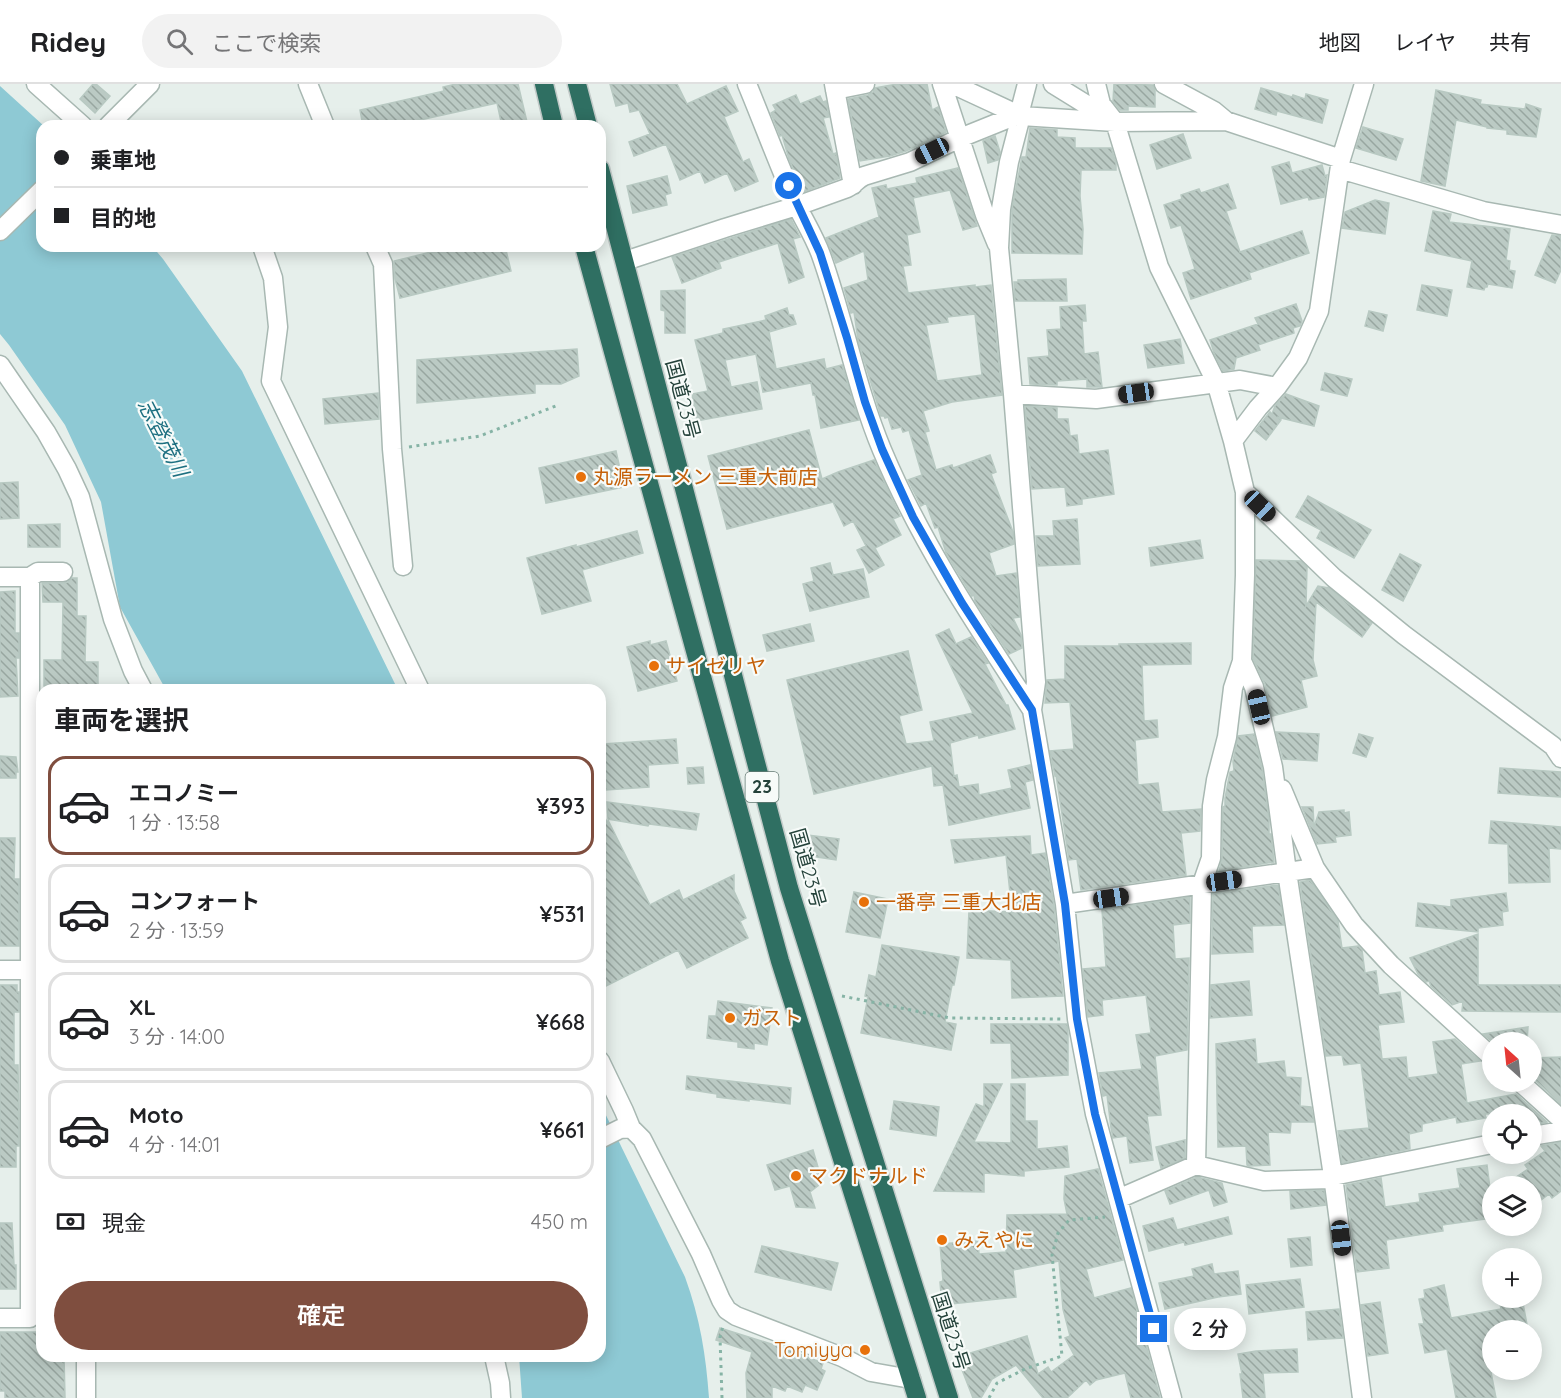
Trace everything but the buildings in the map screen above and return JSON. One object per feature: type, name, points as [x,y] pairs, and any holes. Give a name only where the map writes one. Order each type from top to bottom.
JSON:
[{"type":"highway","points":[[544,84],[553,120]]},
{"type":"highway","points":[[577,84],[586,120]]},
{"type":"highway","name":"国道23号","points":[[606,192],[789,888],[949,1398]]},
{"type":"highway","name":"23","points":[[587,252],[780,961],[917,1398]]},
{"type":"street","points":[[36,84],[76,120]]},
{"type":"street","points":[[114,120],[150,84]]},
{"type":"street","points":[[308,84],[323,120]]},
{"type":"street","points":[[747,84],[797,206],[820,253],[865,402],[882,449],[913,517],[962,603],[1032,710]]},
{"type":"street","points":[[853,185],[835,87],[865,84]]},
{"type":"street","points":[[942,84],[985,215],[999,248]]},
{"type":"street","points":[[952,84],[1021,116]]},
{"type":"street","points":[[1027,84],[1009,162],[1001,209],[999,248],[1036,682],[1032,710],[1065,904],[1077,1019],[1095,1114],[1172,1398]]},
{"type":"street","points":[[1053,84],[1115,122]]},
{"type":"street","points":[[1096,84],[1101,104],[1115,122],[1159,267],[1216,382],[1245,492],[1242,661],[1233,688],[1227,737],[1216,780],[1212,806],[1211,858],[1202,884],[1196,1165]]},
{"type":"street","points":[[1164,84],[1214,111],[1226,121],[1340,164],[1483,211],[1561,225]]},
{"type":"street","points":[[1233,441],[1298,358],[1319,311],[1340,164],[1364,84]]},
{"type":"street","points":[[625,261],[797,206],[853,185],[857,179],[864,176],[910,162],[1012,117],[1115,122],[1226,121]]},
{"type":"street","points":[[0,231],[36,196]]},
{"type":"street","points":[[264,252],[273,278],[278,327],[271,381],[417,684]]},
{"type":"street","points":[[378,252],[383,264],[392,449],[404,566]]},
{"type":"street","points":[[0,365],[46,432],[80,497],[113,619],[139,684]]},
{"type":"street","points":[[1013,394],[1096,399],[1240,380],[1277,387]]},
{"type":"street","points":[[1245,492],[1334,578],[1404,635],[1558,750]]},
{"type":"street","points":[[0,577],[30,577],[38,572],[63,572]]},
{"type":"street","points":[[0,1318],[30,1318],[36,970],[36,742],[30,577]]},
{"type":"street","points":[[1242,661],[1254,687],[1273,767],[1333,1176],[1362,1398]]},
{"type":"street","points":[[1273,767],[1315,868],[1354,925],[1384,957],[1482,1048]]},
{"type":"street","points":[[1065,904],[1315,868]]},
{"type":"street","points":[[0,970],[36,970]]},
{"type":"street","points":[[606,1073],[624,1111],[625,1129]]},
{"type":"street","points":[[1531,1092],[1561,1119]]},
{"type":"street","points":[[625,1129],[642,1140],[727,1310],[736,1316],[842,1357],[871,1372],[911,1379]]},
{"type":"street","points":[[606,1137],[625,1129]]},
{"type":"street","points":[[1542,1134],[1561,1131]]},
{"type":"street","points":[[1120,1207],[1196,1165],[1264,1181],[1330,1179],[1333,1176],[1482,1146]]},
{"type":"street","points":[[86,1362],[86,1398]]},
{"type":"street","points":[[495,1362],[501,1398]]},
{"type":"path","points":[[392,449],[480,436],[558,405]]},
{"type":"path","points":[[823,993],[950,1018],[1077,1019]]},
{"type":"path","points":[[989,1398],[997,1383],[1025,1369],[1062,1356],[1052,1255],[1058,1233],[1069,1220],[1120,1207]]},
{"type":"path","points":[[722,1398],[720,1337],[727,1310]]},
{"type":"water","name":"志登茂川","points":[[0,86],[37,120],[36,252],[157,252],[163,259],[242,371],[395,684],[163,684],[120,607],[101,502],[65,425],[0,334]]},
{"type":"water","points":[[606,1115],[685,1277],[702,1337],[709,1398],[522,1398],[519,1362],[606,1362]]},
{"type":"place","name":"丸源ラーメン 三重大前店","points":[[581,477]]},
{"type":"place","name":"サイゼリヤ","points":[[654,666]]},
{"type":"place","name":"一番亭 三重大北店","points":[[864,902]]},
{"type":"place","name":"ガスト","points":[[730,1018]]},
{"type":"place","name":"マクドナルド","points":[[796,1176]]},
{"type":"place","name":"みえやに","points":[[942,1240]]},
{"type":"place","name":"Tomiyya","points":[[865,1350]]},
{"type":"route","points":[[789,186],[820,253],[865,402],[882,449],[913,517],[962,603],[1032,710],[1065,904],[1077,1019],[1095,1114],[1154,1329]]}]
